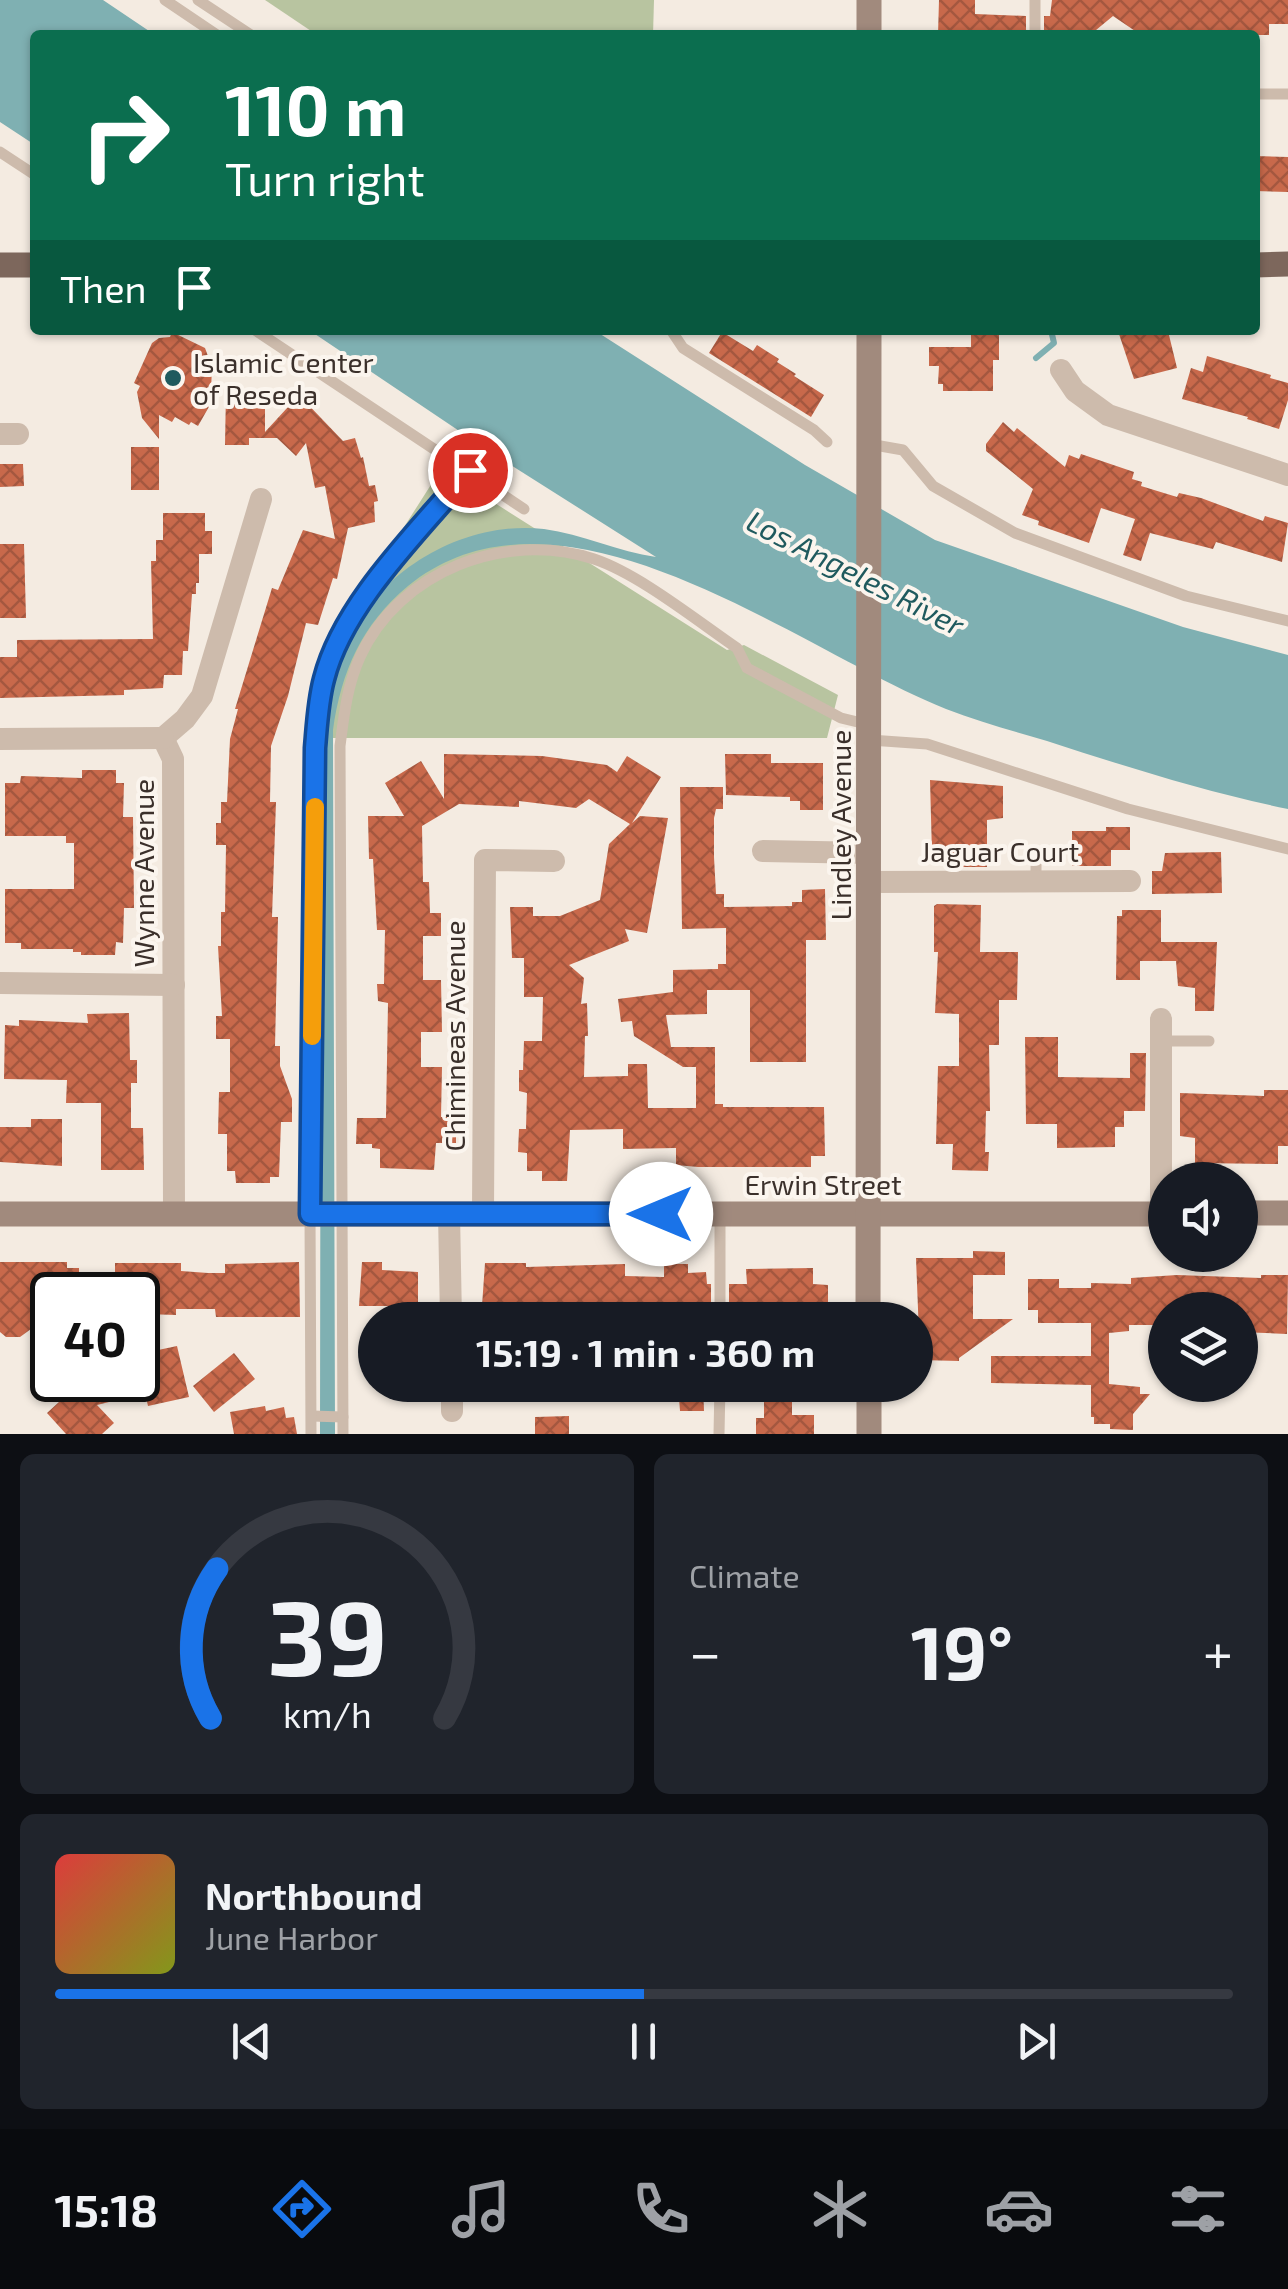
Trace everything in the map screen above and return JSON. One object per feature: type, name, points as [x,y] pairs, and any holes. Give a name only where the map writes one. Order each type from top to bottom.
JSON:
[{"type":"main road","points":[[1260,265],[1288,264]]},
{"type":"main road","points":[[0,266],[30,266]]},
{"type":"street","points":[[869,0],[869,30]]},
{"type":"street","name":"Lindley Avenue","points":[[868,1302],[869,335]]},
{"type":"street","points":[[1061,370],[1075,391],[1108,416],[1288,474]]},
{"type":"street","name":"Wynne Avenue","points":[[174,1214],[173,759],[163,738],[185,720],[202,696],[261,499]]},
{"type":"street","points":[[0,739],[163,738]]},
{"type":"street","points":[[763,851],[870,853]]},
{"type":"street","name":"Chimineas Avenue","points":[[483,1213],[485,860],[554,862]]},
{"type":"street","name":"Jaguar Court","points":[[870,882],[1036,870],[1130,881]]},
{"type":"street","points":[[0,983],[174,984]]},
{"type":"street","points":[[1161,1030],[1162,1162]]},
{"type":"street","points":[[449,1213],[450,1302]]},
{"type":"street","points":[[1258,1213],[1288,1213]]},
{"type":"street","name":"Erwin Street","points":[[0,1214],[1148,1214]]},
{"type":"street","points":[[452,1402],[452,1411]]},
{"type":"street","points":[[869,1402],[869,1434]]},
{"type":"lane","points":[[165,0],[210,30]]},
{"type":"lane","points":[[198,0],[243,30]]},
{"type":"lane","points":[[1035,0],[1035,30]]},
{"type":"lane","points":[[1260,94],[1288,94]]},
{"type":"lane","points":[[0,152],[30,172]]},
{"type":"lane","points":[[263,335],[524,509]]},
{"type":"lane","points":[[674,335],[683,348],[827,442]]},
{"type":"lane","points":[[869,450],[903,450],[933,486],[958,504],[1015,533],[1186,596],[1288,621]]},
{"type":"lane","points":[[343,1434],[326,1214],[315,748],[324,678],[338,640],[362,602],[470,470]]},
{"type":"lane","points":[[312,1434],[326,1214],[340,746],[349,687],[362,654],[382,621],[406,595],[431,578],[462,563],[504,552],[544,550],[589,557],[613,566],[737,648],[747,668],[841,718],[1128,810],[1288,849]]},
{"type":"lane","points":[[1161,1030],[1209,1041]]},
{"type":"lane","points":[[720,1214],[720,1302]]},
{"type":"lane","points":[[720,1402],[720,1434]]},
{"type":"lane","points":[[314,1416],[341,1416]]},
{"type":"green space","points":[[265,0],[654,0],[653,30],[310,30]]},
{"type":"green space","points":[[441,469],[727,650],[744,645],[838,695],[827,738],[309,738],[314,689],[325,651]]},
{"type":"water","points":[[0,0],[103,0],[148,30],[30,30],[30,142],[0,122]]},
{"type":"water","name":"Los Angeles River","points":[[316,335],[602,335],[805,465],[935,540],[1183,627],[1288,655],[1288,809],[1167,778],[958,714],[679,578],[607,554],[536,544],[469,553],[408,586],[378,616],[356,650],[333,730],[335,1434],[320,1434],[321,758],[328,697],[341,653],[362,614],[381,591],[429,554],[456,541],[514,528],[544,529],[656,557]]},
{"type":"building","points":[[939,0],[975,0],[975,14],[1026,16],[1026,30],[938,30]]},
{"type":"building","points":[[1052,0],[1288,0],[1288,24],[1269,24],[1269,35],[1260,35],[1260,30],[1134,30],[1113,16],[1096,30],[1044,30],[1044,16],[1050,16]]},
{"type":"building","points":[[1260,156],[1288,157],[1288,192],[1260,191]]},
{"type":"building","name":"Islamic Center of Reseda","points":[[178,335],[205,348],[212,367],[211,391],[218,391],[198,426],[175,417],[172,422],[159,415],[159,439],[142,418],[137,392],[140,386],[134,383],[152,343]]},
{"type":"building","points":[[720,335],[753,351],[757,345],[824,395],[811,417],[709,353]]},
{"type":"building","points":[[971,335],[999,335],[999,360],[993,360],[993,391],[943,391],[943,384],[938,384],[939,366],[929,366],[929,347],[971,347]]},
{"type":"building","points":[[1119,335],[1169,335],[1177,368],[1134,379]]},
{"type":"building","points":[[1207,356],[1288,383],[1288,400],[1279,429],[1182,399],[1191,368],[1203,372]]},
{"type":"building","points":[[226,391],[246,391],[246,397],[265,397],[265,432],[299,395],[343,441],[355,438],[369,486],[375,485],[378,501],[374,502],[375,522],[348,528],[337,579],[333,578],[318,625],[306,623],[271,746],[270,802],[276,802],[272,917],[278,917],[275,1046],[280,1046],[280,1066],[292,1099],[292,1122],[281,1122],[279,1177],[270,1177],[270,1183],[236,1183],[235,1171],[227,1171],[227,1134],[218,1134],[219,1092],[230,1092],[230,1039],[216,1039],[216,1016],[222,1016],[218,946],[221,912],[225,912],[226,845],[216,845],[216,823],[221,823],[221,802],[227,802],[235,709],[272,588],[278,590],[303,530],[335,539],[325,486],[315,488],[306,443],[296,456],[277,438],[249,438],[249,445],[225,445]]},
{"type":"building","points":[[1003,422],[1014,432],[1017,428],[1065,467],[1069,455],[1079,459],[1081,454],[1134,472],[1132,479],[1142,482],[1141,486],[1177,497],[1179,493],[1201,498],[1263,521],[1265,516],[1288,523],[1282,562],[1216,542],[1213,549],[1150,533],[1141,561],[1123,555],[1135,519],[1101,508],[1089,543],[1038,525],[1039,521],[1022,515],[1033,489],[986,451],[986,444]]},
{"type":"building","points":[[131,447],[159,447],[159,490],[131,490]]},
{"type":"building","points":[[0,464],[23,464],[24,486],[0,487]]},
{"type":"building","points":[[163,513],[205,513],[205,531],[212,531],[212,554],[199,554],[199,583],[196,594],[192,594],[188,651],[183,651],[182,675],[164,675],[163,688],[124,690],[124,695],[0,698],[0,657],[17,657],[17,640],[153,639],[151,561],[156,561],[156,540],[163,540]]},
{"type":"building","points":[[0,544],[24,544],[26,618],[0,618]]},
{"type":"building","points":[[444,754],[542,756],[607,765],[617,772],[627,756],[661,777],[632,823],[640,816],[668,818],[647,933],[625,929],[629,941],[569,965],[584,978],[581,1004],[587,1003],[588,1036],[584,1077],[628,1076],[628,1064],[647,1064],[648,1108],[696,1108],[696,1067],[683,1067],[634,1036],[632,1021],[621,1022],[618,999],[673,992],[673,970],[718,969],[718,964],[726,964],[726,928],[682,929],[680,787],[723,787],[723,809],[716,809],[714,818],[714,857],[716,894],[724,894],[724,907],[792,906],[792,902],[802,902],[802,890],[825,889],[826,940],[806,940],[806,1062],[750,1062],[750,990],[707,990],[707,1014],[666,1015],[671,1047],[715,1047],[715,1104],[824,1107],[825,1156],[811,1156],[811,1167],[676,1165],[676,1148],[623,1149],[623,1129],[570,1130],[567,1181],[542,1181],[542,1171],[527,1171],[527,1153],[518,1152],[519,1129],[526,1129],[527,1093],[519,1091],[519,1070],[523,1070],[524,1041],[542,1041],[543,997],[524,997],[524,958],[512,958],[510,907],[533,907],[533,916],[560,916],[600,900],[609,844],[630,824],[589,799],[576,808],[519,801],[519,807],[459,804],[422,826],[423,882],[429,882],[430,913],[441,913],[441,936],[423,936],[423,980],[441,980],[442,1032],[421,1032],[421,1067],[442,1067],[441,1117],[456,1117],[456,1143],[436,1143],[434,1170],[380,1168],[380,1149],[372,1148],[372,1144],[356,1144],[357,1118],[386,1118],[388,1003],[378,1001],[377,984],[384,984],[385,930],[377,930],[368,816],[404,816],[385,783],[421,761],[444,799]]},
{"type":"building","points":[[725,754],[771,754],[771,763],[823,763],[823,810],[800,810],[800,801],[790,801],[790,797],[726,795]]},
{"type":"building","points":[[82,770],[116,770],[116,783],[124,783],[123,817],[133,817],[134,908],[124,908],[123,943],[116,942],[115,955],[81,955],[73,949],[21,949],[21,943],[5,943],[5,889],[74,889],[74,843],[66,843],[66,836],[5,836],[5,783],[20,783],[21,776],[82,778]]},
{"type":"building","points":[[930,780],[1003,786],[1003,818],[987,820],[987,867],[950,867],[950,854],[932,854]]},
{"type":"building","points":[[1106,827],[1130,827],[1130,850],[1111,850],[1111,866],[1072,866],[1072,831],[1106,831]]},
{"type":"building","points":[[1221,852],[1222,893],[1152,894],[1152,871],[1162,871],[1165,853]]},
{"type":"building","points":[[937,904],[981,905],[980,952],[1018,952],[1017,1000],[999,1000],[999,1045],[989,1045],[990,1111],[986,1111],[985,1152],[989,1152],[988,1171],[952,1170],[953,1144],[936,1144],[938,1066],[959,1066],[959,1014],[935,1013]]},
{"type":"building","points":[[1122,910],[1161,910],[1161,942],[1217,942],[1214,1011],[1195,1011],[1195,988],[1178,986],[1176,961],[1140,961],[1140,980],[1116,980],[1117,916],[1122,916]]},
{"type":"building","points":[[129,1013],[130,1060],[137,1060],[137,1083],[131,1083],[131,1128],[143,1128],[144,1170],[101,1170],[101,1103],[66,1103],[67,1080],[4,1079],[5,1025],[19,1026],[19,1020],[88,1023],[87,1014]]},
{"type":"building","points":[[1025,1037],[1058,1037],[1058,1077],[1130,1078],[1130,1053],[1146,1053],[1145,1111],[1124,1111],[1124,1127],[1115,1127],[1115,1147],[1057,1148],[1057,1124],[1026,1124]]},
{"type":"building","points":[[1264,1090],[1288,1090],[1288,1146],[1278,1146],[1278,1164],[1195,1162],[1195,1138],[1180,1136],[1180,1093],[1264,1096]]},
{"type":"building","points":[[31,1119],[62,1119],[62,1166],[0,1162],[0,1127],[31,1127]]},
{"type":"building","points":[[973,1251],[1005,1252],[1005,1275],[973,1275],[973,1319],[1013,1319],[959,1361],[933,1360],[933,1302],[918,1302],[916,1258],[973,1258]]},
{"type":"building","points":[[0,1262],[67,1262],[67,1268],[79,1268],[79,1272],[30,1272],[30,1330],[20,1337],[6,1337],[0,1332]]},
{"type":"building","points":[[299,1262],[300,1317],[216,1317],[215,1309],[176,1309],[176,1315],[160,1314],[160,1272],[115,1272],[115,1263],[181,1263],[181,1271],[225,1273],[225,1264]]},
{"type":"building","points":[[362,1262],[382,1262],[382,1270],[418,1272],[418,1302],[359,1302]]},
{"type":"building","points":[[485,1263],[526,1263],[526,1267],[625,1264],[625,1276],[664,1277],[664,1264],[688,1264],[688,1273],[706,1272],[707,1284],[711,1284],[711,1302],[482,1302]]},
{"type":"building","points":[[813,1268],[813,1284],[828,1285],[828,1302],[729,1302],[729,1284],[747,1284],[746,1269]]},
{"type":"building","points":[[1288,1275],[1287,1334],[1258,1333],[1258,1292],[1148,1292],[1148,1325],[1129,1325],[1129,1331],[1109,1333],[1109,1384],[1140,1387],[1140,1394],[1148,1394],[1133,1414],[1133,1430],[1094,1424],[1091,1385],[991,1383],[991,1356],[1091,1356],[1091,1323],[1038,1323],[1038,1310],[1028,1310],[1028,1279],[1059,1279],[1059,1288],[1091,1288],[1091,1283],[1131,1284],[1131,1278]]},
{"type":"building","points":[[177,1346],[189,1397],[148,1406],[147,1402],[160,1402],[160,1350]]},
{"type":"building","points":[[234,1353],[255,1379],[214,1412],[193,1386]]},
{"type":"building","points":[[59,1402],[109,1402],[97,1405],[114,1423],[102,1434],[66,1434],[47,1413]]},
{"type":"building","points":[[679,1402],[704,1402],[704,1411],[680,1411]]},
{"type":"building","points":[[764,1402],[792,1402],[792,1415],[814,1415],[814,1434],[756,1434],[756,1418],[764,1418]]},
{"type":"building","points":[[265,1406],[266,1411],[284,1407],[286,1418],[294,1417],[297,1434],[234,1434],[230,1412]]},
{"type":"building","points":[[569,1416],[569,1434],[535,1434],[535,1417]]},
{"type":"waterway","points":[[1036,358],[1054,343],[1052,335]]},
{"type":"slow traffic","points":[[312,1036],[315,807]]},
{"type":"place","name":"Islamic Center of Reseda","points":[[173,378]]},
{"type":"route","points":[[470,470],[362,602],[338,640],[324,678],[315,748],[310,1214],[661,1214]]}]
